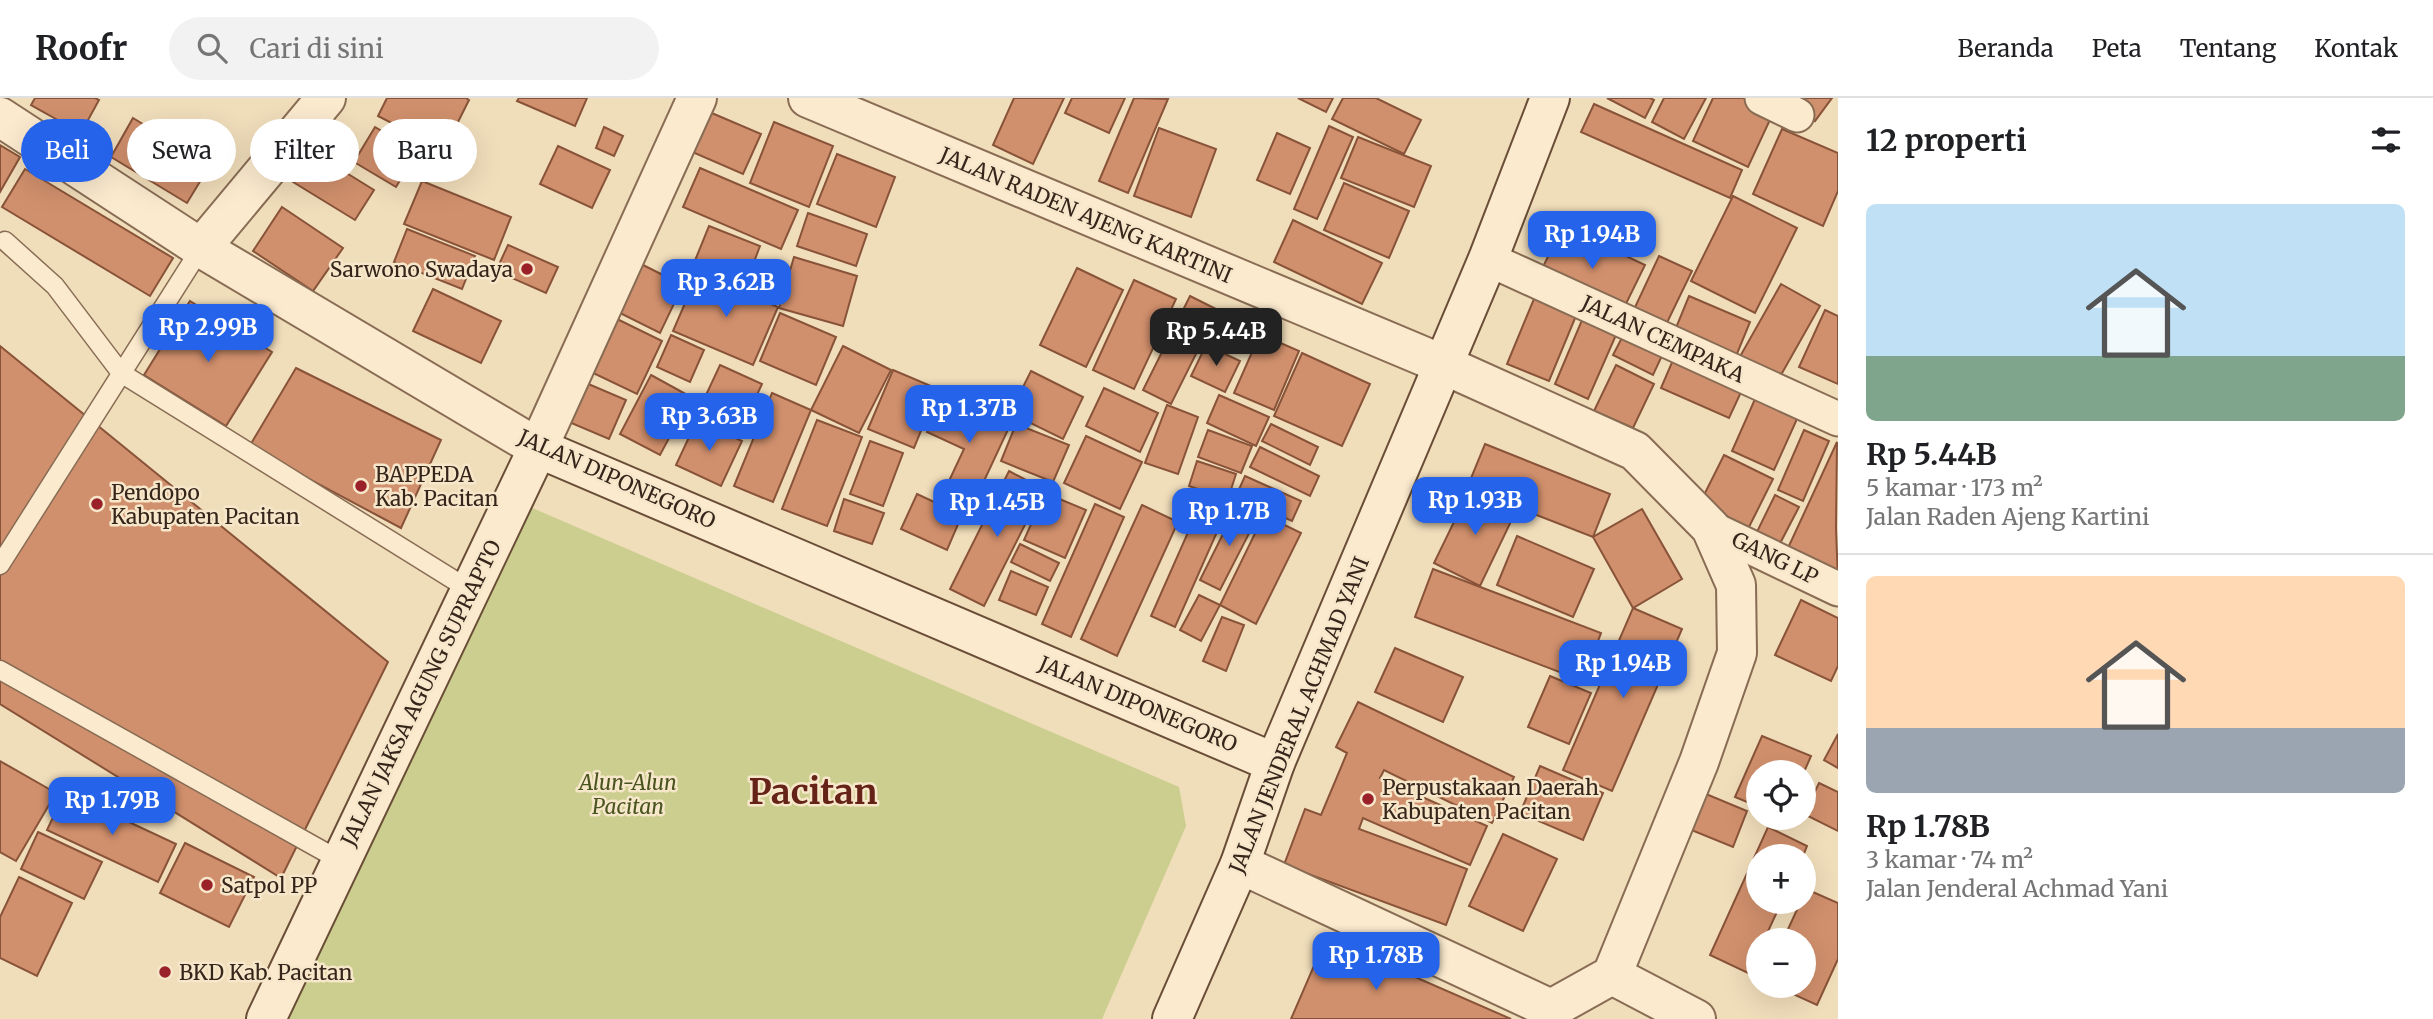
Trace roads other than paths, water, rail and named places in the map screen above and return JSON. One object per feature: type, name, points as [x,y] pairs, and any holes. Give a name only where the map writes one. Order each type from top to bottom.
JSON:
[{"type":"street","points":[[201,248],[326,98]]},
{"type":"street","name":"JALAN JAKSA AGUNG SUPRAPTO","points":[[266,1019],[538,448],[697,98]]},
{"type":"street","name":"JALAN RADEN AJENG KARTINI","points":[[808,98],[1442,363],[1635,451],[1711,528]]},
{"type":"street","name":"JALAN JENDERAL ACHMAD YANI","points":[[1172,1019],[1240,864],[1276,763],[1488,259],[1550,98]]},
{"type":"street","points":[[1762,98],[1797,115]]},
{"type":"street","name":"JALAN DIPONEGORO","points":[[0,117],[201,248],[538,448],[1276,763]]},
{"type":"street","name":"JALAN CEMPAKA","points":[[1488,259],[1838,419]]},
{"type":"street","points":[[1240,864],[1550,1014],[1612,975],[1699,762],[1737,653],[1736,585],[1711,528]]},
{"type":"street","name":"GANG LP","points":[[1711,528],[1838,589]]},
{"type":"street","points":[[1612,975],[1696,1019]]},
{"type":"lane","points":[[5,241],[55,286],[121,373],[470,590]]},
{"type":"lane","points":[[0,565],[201,248]]},
{"type":"lane","points":[[0,670],[341,861]]},
{"type":"place","name":"Sarwono Swadaya","points":[[527,269]]},
{"type":"place","name":"BAPPEDA Kab. Pacitan","points":[[361,486]]},
{"type":"place","name":"Pendopo Kabupaten Pacitan","points":[[97,504]]},
{"type":"place","name":"Perpustakaan Daerah Kabupaten Pacitan","points":[[1368,799]]},
{"type":"place","name":"Satpol PP","points":[[207,885]]},
{"type":"place","name":"BKD Kab. Pacitan","points":[[165,972]]},
{"type":"district","name":"Pacitan","points":[[813,792]]},
{"type":"park label","name":"Alun-Alun Pacitan","points":[[628,794]]}]
